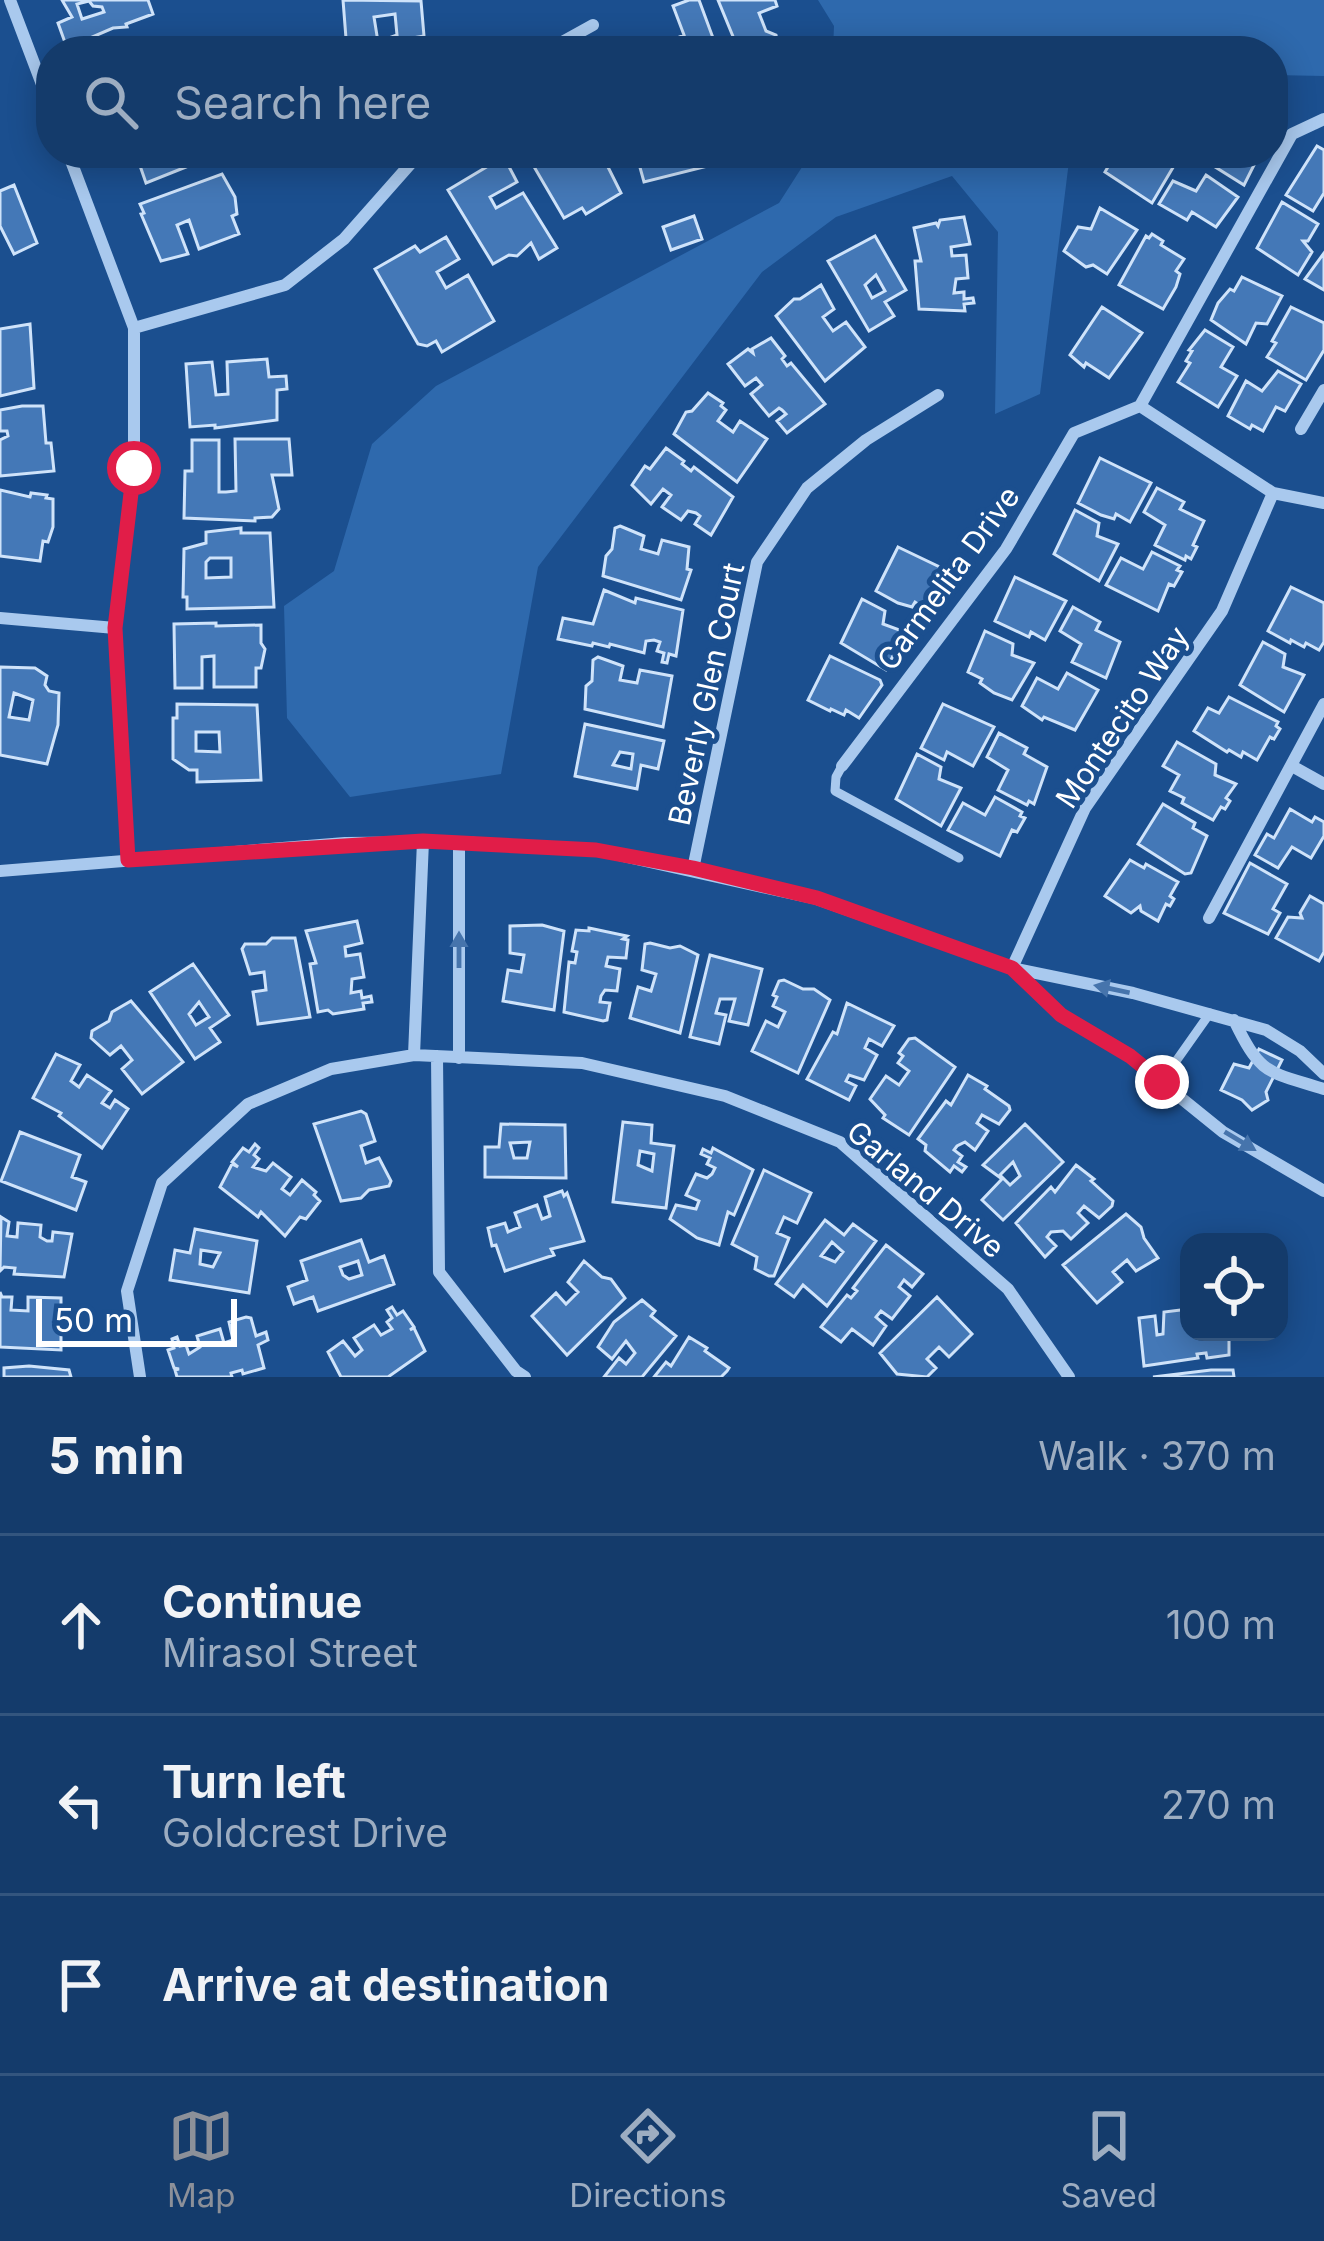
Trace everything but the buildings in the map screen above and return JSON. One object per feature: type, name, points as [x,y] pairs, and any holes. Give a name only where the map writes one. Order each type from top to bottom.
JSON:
[{"type":"street","points":[[10,0],[36,68]]},
{"type":"street","points":[[573,36],[592,25]]},
{"type":"street","points":[[1288,141],[1292,134],[1324,119]]},
{"type":"street","points":[[74,168],[134,328],[134,468],[115,628],[128,860]]},
{"type":"street","points":[[134,328],[285,285],[344,239],[407,168]]},
{"type":"street","points":[[1273,168],[1140,406],[1273,494],[1324,503]]},
{"type":"street","points":[[1301,429],[1324,390]]},
{"type":"street","name":"Beverly Glen Court","points":[[693,868],[757,562],[807,488],[866,440],[938,395]]},
{"type":"street","name":"Carmelita Drive","points":[[842,766],[1006,549],[1074,433],[1140,406]]},
{"type":"street","name":"Montecito Way","points":[[1012,968],[1085,808],[1222,611],[1273,494]]},
{"type":"street","points":[[0,618],[115,628]]},
{"type":"street","points":[[1209,918],[1324,704]]},
{"type":"street","points":[[1292,766],[1324,784]]},
{"type":"street","points":[[414,1055],[423,841]]},
{"type":"street","points":[[0,872],[423,841],[596,850],[817,898],[1012,968],[1266,1030],[1300,1051],[1324,1074]]},
{"type":"street","points":[[458,842],[458,1058]]},
{"type":"street","points":[[1012,968],[1061,1015],[1130,1056],[1223,1132],[1324,1191]]},
{"type":"street","points":[[1234,1021],[1253,1060],[1276,1074],[1324,1089]]},
{"type":"street","name":"Garland Drive","points":[[140,1377],[127,1291],[162,1183],[248,1104],[331,1069],[414,1055],[582,1063],[725,1096],[840,1142],[1008,1289],[1069,1377]]},
{"type":"street","points":[[436,1056],[439,1272],[526,1377]]},
{"type":"lane","points":[[842,766],[835,790],[958,858]]},
{"type":"lane","points":[[1162,1082],[1210,1013]]},
{"type":"shaded area","points":[[818,0],[1324,0],[1324,76],[1288,75],[1288,36],[834,36],[834,26]]},
{"type":"shaded area","points":[[801,168],[1068,168],[1040,394],[995,414],[998,232],[952,176],[836,217],[762,272],[538,567],[501,774],[350,797],[287,718],[284,606],[334,571],[372,444],[436,386],[779,203]]},
{"type":"route","points":[[134,468],[115,628],[128,860],[423,841],[596,850],[693,868],[817,898],[1012,968],[1061,1015],[1130,1056],[1162,1082]]}]
